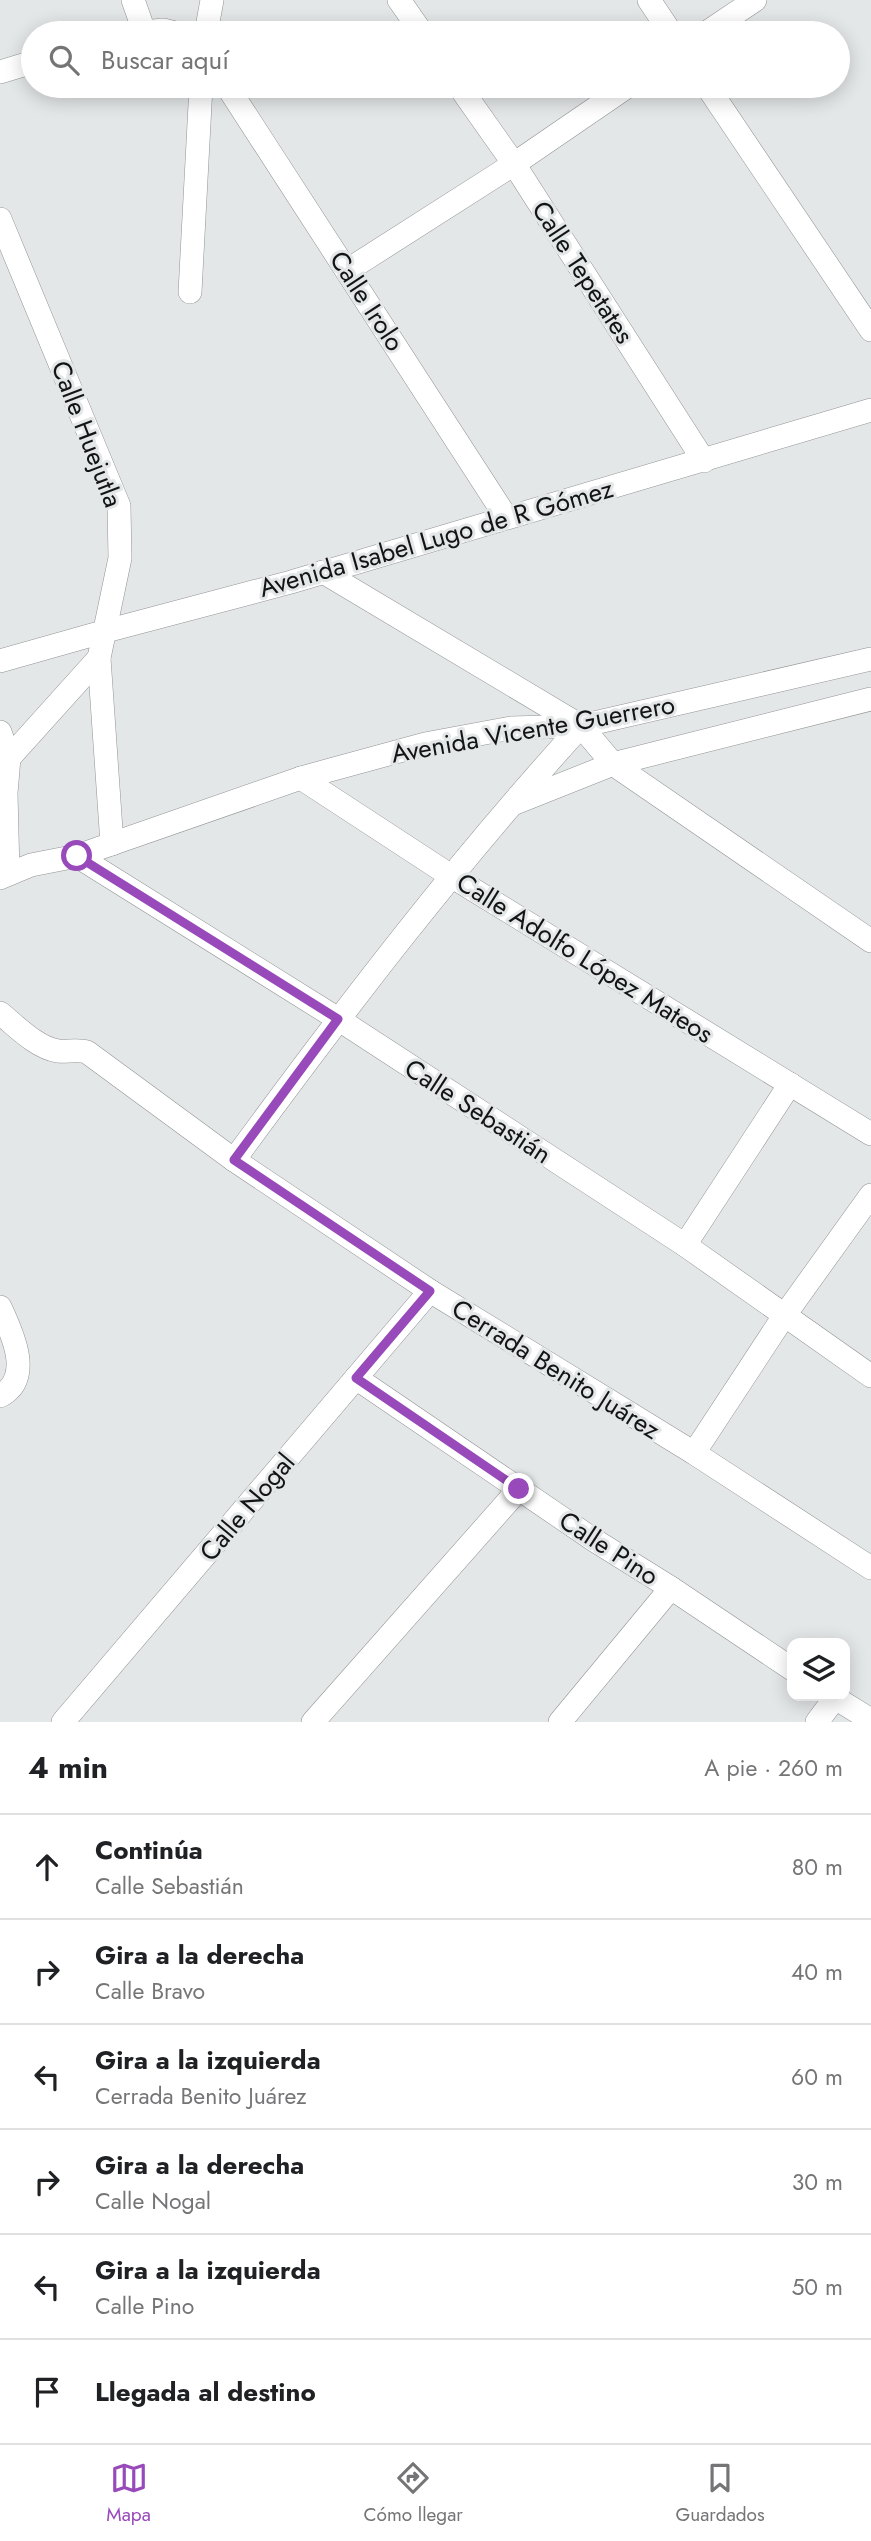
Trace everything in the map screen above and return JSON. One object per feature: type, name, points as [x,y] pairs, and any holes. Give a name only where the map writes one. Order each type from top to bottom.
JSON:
[{"type":"street","points":[[133,0],[138,21]]},
{"type":"street","points":[[208,21],[212,0]]},
{"type":"street","points":[[399,0],[414,21]]},
{"type":"street","points":[[649,0],[663,21]]},
{"type":"street","points":[[724,21],[755,0]]},
{"type":"street","points":[[0,72],[21,66]]},
{"type":"street","points":[[190,292],[200,98]]},
{"type":"street","name":"Calle Irolo","points":[[235,98],[506,517]]},
{"type":"street","name":"Calle Tepetates","points":[[468,98],[514,163],[704,461]]},
{"type":"street","points":[[348,270],[610,98]]},
{"type":"street","points":[[715,98],[871,330]]},
{"type":"street","name":"Calle Huejutla","points":[[0,219],[119,506],[120,558],[99,658],[112,844]]},
{"type":"street","name":"Avenida Isabel Lugo de R Gómez","points":[[0,661],[323,572],[871,410]]},
{"type":"street","points":[[323,572],[581,726],[613,764],[871,941]]},
{"type":"street","name":"Calle Huejutla","points":[[9,758],[99,658]]},
{"type":"street","points":[[862,662],[871,692]]},
{"type":"street","name":"Avenida Vicente Guerrero","points":[[4,876],[31,865],[77,856],[301,778],[425,744],[511,728],[581,726],[862,662]]},
{"type":"street","points":[[508,806],[613,764],[871,699]]},
{"type":"street","points":[[234,1160],[338,1019],[451,876],[508,806],[581,726]]},
{"type":"street","points":[[0,732],[9,758],[4,876]]},
{"type":"street","name":"Calle Adolfo López Mateos","points":[[301,778],[451,876],[871,1134]]},
{"type":"street","name":"Calle Sebastián","points":[[77,856],[338,1019],[685,1245],[871,1376]]},
{"type":"street","name":"Cerrada Benito Juárez","points":[[0,1013],[42,1046],[57,1051],[87,1052],[234,1160],[430,1291],[694,1453],[871,1568]]},
{"type":"street","points":[[685,1245],[790,1084]]},
{"type":"street","points":[[694,1453],[784,1316],[871,1195]]},
{"type":"street","name":"Calle Nogal","points":[[63,1722],[430,1291]]},
{"type":"street","points":[[0,1307],[18,1359],[16,1377],[10,1391],[0,1396]]},
{"type":"street","name":"Calle Pino","points":[[356,1378],[594,1541],[671,1588],[787,1666]]},
{"type":"street","points":[[313,1722],[519,1489]]},
{"type":"street","points":[[560,1722],[671,1588]]},
{"type":"street","points":[[817,1722],[830,1701]]},
{"type":"street","points":[[840,1701],[871,1720]]},
{"type":"route","points":[[77,856],[338,1019],[234,1160],[430,1291],[356,1378],[519,1489]]}]
